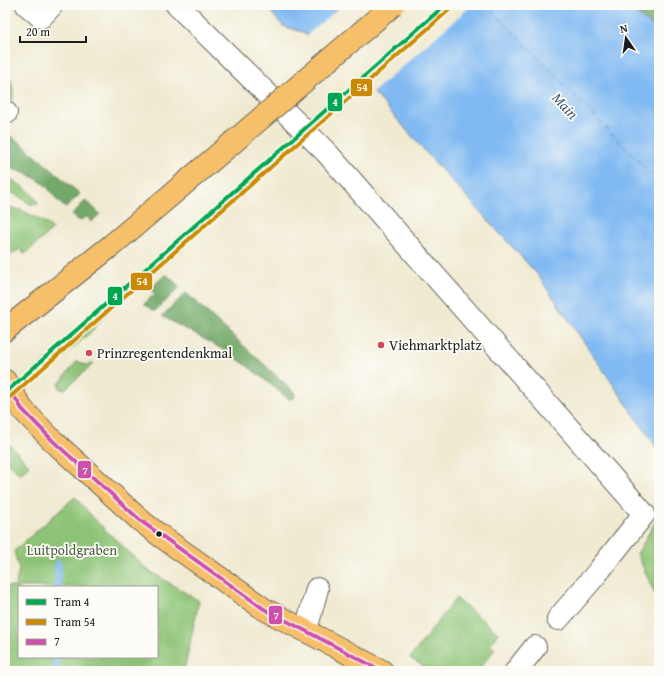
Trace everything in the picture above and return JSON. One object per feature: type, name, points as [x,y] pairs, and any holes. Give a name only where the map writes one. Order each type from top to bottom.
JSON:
[{"type":"main road","points":[[5,330],[112,245],[392,5]]},
{"type":"main road","points":[[5,381],[22,408],[53,441],[141,521],[264,609],[382,671]]},
{"type":"street","points":[[27,5],[41,17],[52,5]]},
{"type":"street","points":[[177,5],[327,153],[644,514],[558,619]]},
{"type":"street","points":[[306,630],[317,589]]},
{"type":"street","points":[[516,671],[535,647]]},
{"type":"green space","points":[[625,5],[659,5],[659,31],[658,30]]},
{"type":"green space","points":[[5,68],[9,75],[12,87],[13,100],[10,102],[5,101]]},
{"type":"green space","points":[[5,132],[23,145],[80,194],[66,208],[43,183],[22,172],[5,167]]},
{"type":"green space","points":[[5,177],[19,184],[34,196],[38,204],[32,205],[15,194],[5,192]]},
{"type":"green space","points":[[86,200],[100,214],[91,222],[87,216],[80,221],[72,215]]},
{"type":"green space","points":[[5,206],[30,214],[43,221],[53,229],[25,254],[20,249],[5,259]]},
{"type":"green space","points":[[166,274],[180,287],[155,311],[152,310],[144,304],[155,294],[151,288]]},
{"type":"green space","points":[[186,293],[292,390],[295,394],[294,398],[289,399],[253,370],[230,354],[162,316]]},
{"type":"green space","points":[[115,300],[108,312],[91,332],[42,375],[38,375],[36,370]]},
{"type":"green space","points":[[77,361],[85,365],[94,363],[65,389],[60,389],[59,384]]},
{"type":"green space","points":[[7,442],[29,465],[20,475],[5,460]]},
{"type":"green space","name":"Luitpoldgraben","points":[[75,497],[98,523],[148,570],[199,601],[184,671],[5,671],[5,586],[15,587],[19,570],[14,551]]},
{"type":"green space","points":[[659,515],[659,603],[637,554]]},
{"type":"green space","points":[[456,598],[498,633],[490,645],[495,649],[478,671],[431,671],[410,658]]},
{"type":"water","name":"Main","points":[[265,5],[625,5],[659,31],[659,451],[537,274],[431,158],[376,95],[305,33],[283,26]]},
{"type":"pier","points":[[342,5],[472,5],[371,94],[306,36]]},
{"type":"waterway","points":[[58,564],[58,586]]},
{"type":"waterway","points":[[55,671],[56,658]]},
{"type":"ferry route","points":[[485,5],[659,182]]},
{"type":"tram line","name":"4","points":[[5,393],[445,5]]},
{"type":"tram line","name":"54","points":[[9,398],[449,10]]},
{"type":"transit line","name":"7","points":[[5,381],[22,409],[53,441],[141,521],[264,609],[382,671]]},
{"type":"place","name":"Viehmarktplatz","points":[[381,345]]},
{"type":"place","name":"Prinzregentendenkmal","points":[[89,353]]}]
